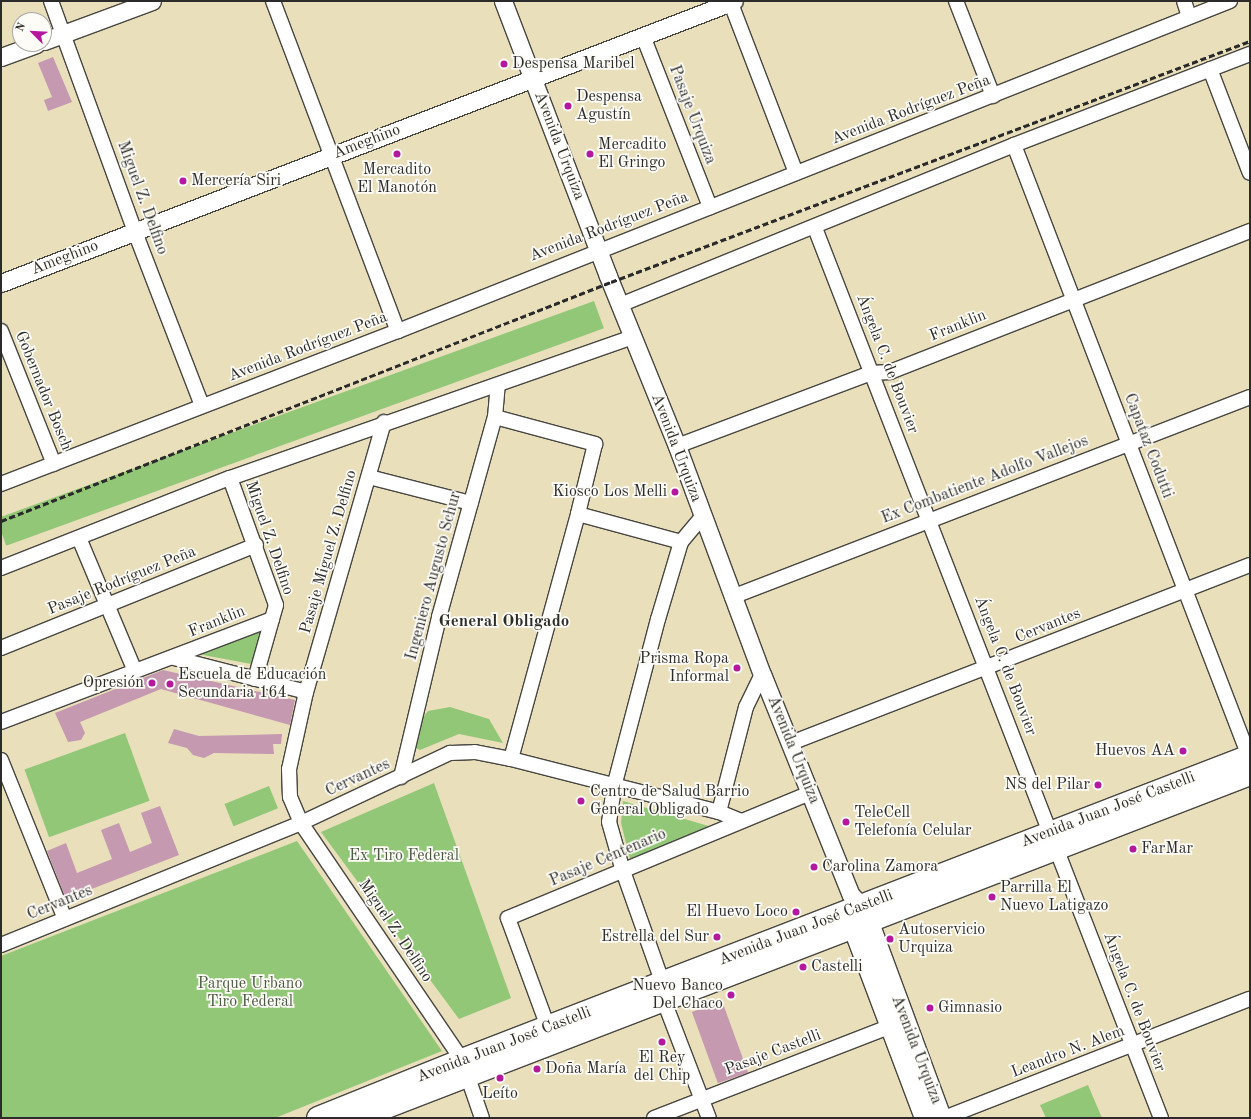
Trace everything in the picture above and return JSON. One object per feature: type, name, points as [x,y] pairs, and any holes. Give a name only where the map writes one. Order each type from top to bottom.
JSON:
[{"type":"main road","name":"Avenida Juan José Castelli","points":[[318,1118],[464,1068],[664,993],[856,913],[1054,840],[1250,761]]},
{"type":"main road","name":"Avenida Urquiza","points":[[856,913],[898,1023],[942,1118]]},
{"type":"main road","name":"Avenida Juan José Castelli","points":[[358,1118],[548,1028],[664,993]]},
{"type":"main road","name":"Avenida Urquiza","points":[[898,1023],[925,1118]]},
{"type":"street","name":"Miguel Z. Delfino","points":[[51,1],[65,34],[135,232],[202,406]]},
{"type":"street","points":[[52,38],[152,1]]},
{"type":"street","points":[[273,1],[330,156],[398,331]]},
{"type":"street","name":"Avenida Urquiza","points":[[503,1],[598,249],[677,446],[732,597],[791,743],[856,913]]},
{"type":"street","points":[[732,1],[796,173]]},
{"type":"street","name":"Ameghino","points":[[1,283],[732,1]]},
{"type":"street","points":[[956,1],[993,96]]},
{"type":"street","points":[[1184,1],[1189,16]]},
{"type":"street","name":"Avenida Rodríguez Peña","points":[[1,484],[398,331],[598,249],[993,96],[1189,16],[1230,1]]},
{"type":"street","name":"Pasaje Urquiza","points":[[643,36],[710,206]]},
{"type":"street","points":[[1,57],[14,52]]},
{"type":"street","points":[[620,305],[815,228],[1014,145],[1250,54]]},
{"type":"street","points":[[1210,69],[1250,173]]},
{"type":"street","name":"Capataz Codutti","points":[[1014,145],[1186,590],[1250,761]]},
{"type":"street","name":"Ángela C. de Bouvier","points":[[815,228],[930,520],[1161,1118]]},
{"type":"street","name":"Franklin","points":[[677,446],[871,373],[890,372],[1073,299],[1250,231]]},
{"type":"street","name":"Gobernador Bosch","points":[[1,331],[54,464]]},
{"type":"street","points":[[1,568],[230,478],[384,422],[498,385],[633,337]]},
{"type":"street","name":"Ingeniero Augusto Schur","points":[[401,777],[439,618],[495,417],[498,385]]},
{"type":"street","name":"Ex Combatiente Adolfo Vallejos","points":[[732,597],[1128,442],[1250,397]]},
{"type":"street","points":[[495,417],[595,444],[578,514],[510,759]]},
{"type":"street","name":"Pasaje Miguel Z. Delfino","points":[[306,692],[384,422]]},
{"type":"street","points":[[369,477],[471,503]]},
{"type":"street","name":"Miguel Z. Delfino","points":[[230,478],[256,545],[276,605],[255,678]]},
{"type":"street","points":[[578,514],[681,542]]},
{"type":"street","points":[[702,517],[681,542],[658,619],[614,787],[609,822],[623,870],[664,993],[709,1118]]},
{"type":"street","points":[[79,538],[135,671]]},
{"type":"street","name":"Pasaje Rodríguez Peña","points":[[1,648],[256,545]]},
{"type":"street","name":"Cervantes","points":[[791,743],[1250,565]]},
{"type":"street","name":"Franklin","points":[[1,722],[135,671],[174,658],[272,618]]},
{"type":"street","name":"Franklin","points":[[174,658],[306,692]]},
{"type":"street","points":[[719,812],[746,707],[762,674]]},
{"type":"street","name":"Miguel Z. Delfino","points":[[306,692],[288,769],[290,797],[301,823],[464,1068],[482,1118]]},
{"type":"street","name":"Cervantes","points":[[1,945],[301,823],[450,753],[475,752],[510,759],[614,787],[719,812],[741,821]]},
{"type":"street","points":[[1,760],[65,919]]},
{"type":"street","name":"Pasaje Centenario","points":[[548,1028],[508,918],[810,793]]},
{"type":"street","name":"Leandro N. Alem","points":[[942,1118],[1250,999]]},
{"type":"street","name":"Pasaje Castelli","points":[[654,1118],[898,1023]]},
{"type":"green space","points":[[594,301],[604,328],[6,546],[1,531],[1,517]]},
{"type":"green space","points":[[263,627],[251,664],[198,654]]},
{"type":"green space","points":[[450,707],[489,719],[503,743],[459,734],[420,750],[414,747],[420,721],[428,711]]},
{"type":"green space","points":[[125,733],[150,801],[49,837],[24,770]]},
{"type":"green space","name":"Ex Tiro Federal","points":[[434,783],[511,998],[459,1019],[321,832]]},
{"type":"green space","points":[[269,786],[278,808],[233,826],[224,804]]},
{"type":"green space","points":[[623,801],[712,827],[630,859],[621,823]]},
{"type":"green space","name":"Parque Urbano Tiro Federal","points":[[297,841],[442,1051],[275,1118],[1,1118],[1,956]]},
{"type":"green space","points":[[1088,1085],[1102,1118],[1046,1118],[1040,1105]]},
{"type":"building","points":[[53,57],[72,102],[48,111],[44,100],[52,97],[38,63]]},
{"type":"building","points":[[163,670],[295,700],[290,725],[161,689],[80,722],[85,733],[81,740],[68,742],[55,713]]},
{"type":"building","points":[[174,729],[199,736],[282,734],[281,744],[273,744],[274,754],[214,753],[204,758],[193,755],[187,748],[168,743]]},
{"type":"building","points":[[160,806],[179,855],[66,899],[47,851],[66,843],[77,873],[112,859],[101,830],[119,823],[130,852],[152,843],[141,813]]},
{"type":"building","points":[[722,1001],[748,1072],[718,1083],[692,1012]]},
{"type":"railway","points":[[1,521],[611,282],[1250,41]]},
{"type":"place","name":"Despensa Maribel","points":[[504,64]]},
{"type":"place","name":"Despensa Agustín","points":[[568,106]]},
{"type":"place","name":"Mercadito El Manotón","points":[[397,154]]},
{"type":"place","name":"Mercadito El Gringo","points":[[590,154]]},
{"type":"place","name":"Mercería Siri","points":[[183,181]]},
{"type":"place","name":"Kiosco Los Melli","points":[[675,492]]},
{"type":"place","name":"Prisma Ropa Informal","points":[[737,668]]},
{"type":"place","name":"Opresión","points":[[152,683]]},
{"type":"place","name":"Escuela de Educación Secundaria 164","points":[[170,684]]},
{"type":"place","name":"Huevos AA","points":[[1183,751]]},
{"type":"place","name":"NS del Pilar","points":[[1098,785]]},
{"type":"place","name":"Centro de Salud Barrio General Obligado","points":[[581,801]]},
{"type":"place","name":"TeleCell Telefonía Celular","points":[[846,822]]},
{"type":"place","name":"FarMar","points":[[1133,849]]},
{"type":"place","name":"Carolina Zamora","points":[[814,867]]},
{"type":"place","name":"Parrilla El Nuevo Latigazo","points":[[992,897]]},
{"type":"place","name":"El Huevo Loco","points":[[796,912]]},
{"type":"place","name":"Estrella del Sur","points":[[717,937]]},
{"type":"place","name":"Autoservicio Urquiza","points":[[890,939]]},
{"type":"place","name":"Castelli","points":[[803,967]]},
{"type":"place","name":"Nuevo Banco Del Chaco","points":[[731,995]]},
{"type":"place","name":"Gimnasio","points":[[930,1008]]},
{"type":"place","name":"El Rey del Chip","points":[[662,1042]]},
{"type":"place","name":"Doña María","points":[[537,1069]]},
{"type":"place","name":"Leíto","points":[[500,1078]]},
{"type":"district","name":"General Obligado","points":[[504,622]]}]
